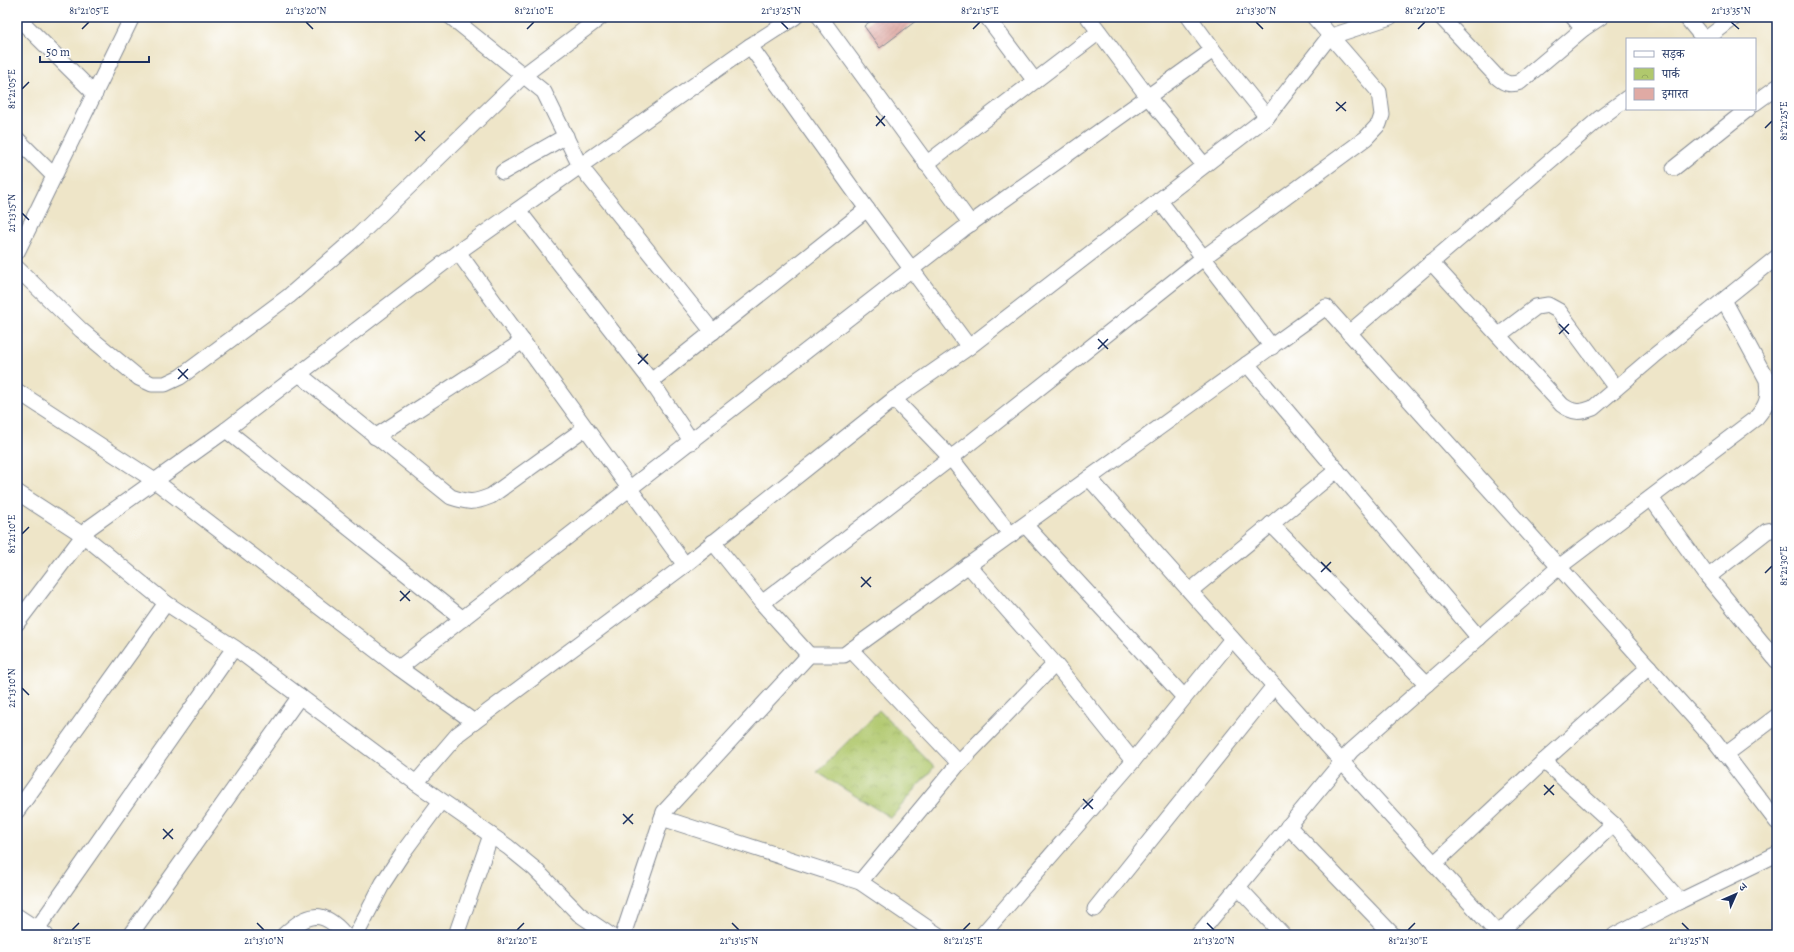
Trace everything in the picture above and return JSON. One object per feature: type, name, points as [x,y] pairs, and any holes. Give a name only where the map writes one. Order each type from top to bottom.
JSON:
[{"type":"street","points":[[17,17],[94,94]]},
{"type":"street","points":[[17,252],[132,17]]},
{"type":"street","points":[[451,17],[544,92],[580,166],[713,332]]},
{"type":"street","points":[[17,268],[82,330],[139,378],[152,384],[165,384],[180,378],[289,296],[359,235],[524,75],[601,17]]},
{"type":"street","points":[[17,624],[89,528],[226,430],[458,252],[750,46],[795,17]]},
{"type":"street","points":[[820,17],[971,224]]},
{"type":"street","points":[[987,17],[1035,81]]},
{"type":"street","points":[[1088,17],[1148,97],[1204,165]]},
{"type":"street","points":[[1189,17],[1213,50],[1267,117]]},
{"type":"street","points":[[762,603],[951,458],[1203,258],[1366,138],[1379,124],[1382,115],[1379,92],[1329,37],[1314,17]]},
{"type":"street","points":[[416,783],[458,734],[685,565],[894,399],[969,347],[1267,117],[1329,37],[1390,17]]},
{"type":"street","points":[[1441,17],[1497,77],[1508,84],[1520,82],[1583,29],[1601,17]]},
{"type":"street","points":[[1573,17],[1583,29]]},
{"type":"street","points":[[1686,17],[1704,38]]},
{"type":"street","points":[[1706,38],[1735,17]]},
{"type":"street","points":[[926,164],[1099,32]]},
{"type":"street","points":[[750,46],[911,270],[969,347]]},
{"type":"street","points":[[399,668],[971,224],[1213,50]]},
{"type":"street","points":[[1756,102],[1777,87]]},
{"type":"street","points":[[1349,333],[1600,118],[1626,99]]},
{"type":"street","points":[[1674,168],[1747,110]]},
{"type":"street","points":[[503,172],[566,136]]},
{"type":"street","points":[[17,139],[54,176]]},
{"type":"street","points":[[1159,200],[1272,347]]},
{"type":"street","points":[[651,381],[867,209]]},
{"type":"street","points":[[518,210],[651,381],[692,442]]},
{"type":"street","points":[[458,252],[629,490],[685,565]]},
{"type":"street","points":[[1431,262],[1562,405],[1576,412],[1584,412],[1593,408],[1777,257]]},
{"type":"street","points":[[1198,935],[1351,750],[1559,567],[1756,418],[1766,406],[1769,393],[1767,380],[1724,300]]},
{"type":"street","points":[[1499,335],[1536,307],[1548,305],[1559,311],[1616,388]]},
{"type":"street","points":[[623,935],[664,812],[809,655],[844,655],[1326,307],[1649,667],[1725,754],[1777,822]]},
{"type":"street","points":[[375,437],[523,341]]},
{"type":"street","points":[[1247,364],[1479,638]]},
{"type":"street","points":[[299,374],[451,497],[466,502],[476,502],[491,496],[585,428]]},
{"type":"street","points":[[17,390],[155,481],[399,668],[474,722]]},
{"type":"street","points":[[894,399],[951,458],[1011,535]]},
{"type":"street","points":[[226,430],[463,619]]},
{"type":"street","points":[[1190,591],[1337,470]]},
{"type":"street","points":[[1089,478],[1342,762],[1498,934],[1613,824]]},
{"type":"street","points":[[17,492],[83,535],[166,603],[234,648],[416,783],[491,835],[535,869],[579,914],[610,935]]},
{"type":"street","points":[[1651,498],[1708,577],[1777,661]]},
{"type":"street","points":[[1272,524],[1427,684]]},
{"type":"street","points":[[1025,525],[1184,697]]},
{"type":"street","points":[[1708,577],[1767,531],[1777,529]]},
{"type":"street","points":[[714,542],[762,603],[809,655]]},
{"type":"street","points":[[968,565],[1055,664],[1133,760]]},
{"type":"street","points":[[17,811],[166,603]]},
{"type":"street","points":[[982,935],[1133,760],[1232,639]]},
{"type":"street","points":[[17,916],[42,932],[234,648]]},
{"type":"street","points":[[851,650],[959,763]]},
{"type":"street","points":[[860,882],[959,763],[1055,664]]},
{"type":"street","points":[[1434,864],[1544,761],[1649,667]]},
{"type":"street","points":[[1095,909],[1274,686]]},
{"type":"street","points":[[130,935],[300,696]]},
{"type":"street","points":[[1725,754],[1777,716]]},
{"type":"street","points":[[1544,761],[1613,824],[1680,901]]},
{"type":"street","points":[[356,935],[383,883],[404,851],[442,801]]},
{"type":"street","points":[[662,818],[860,882],[938,935]]},
{"type":"street","points":[[1288,826],[1393,935]]},
{"type":"street","points":[[456,935],[491,835]]},
{"type":"street","points":[[1615,935],[1680,901],[1777,854]]},
{"type":"street","points":[[1238,887],[1283,935]]},
{"type":"street","points":[[284,935],[298,922],[310,916],[324,918],[337,925],[345,935]]},
{"type":"green space","points":[[879,710],[934,767],[891,818],[817,772]]},
{"type":"building","points":[[876,17],[921,17],[880,48],[864,26]]}]
